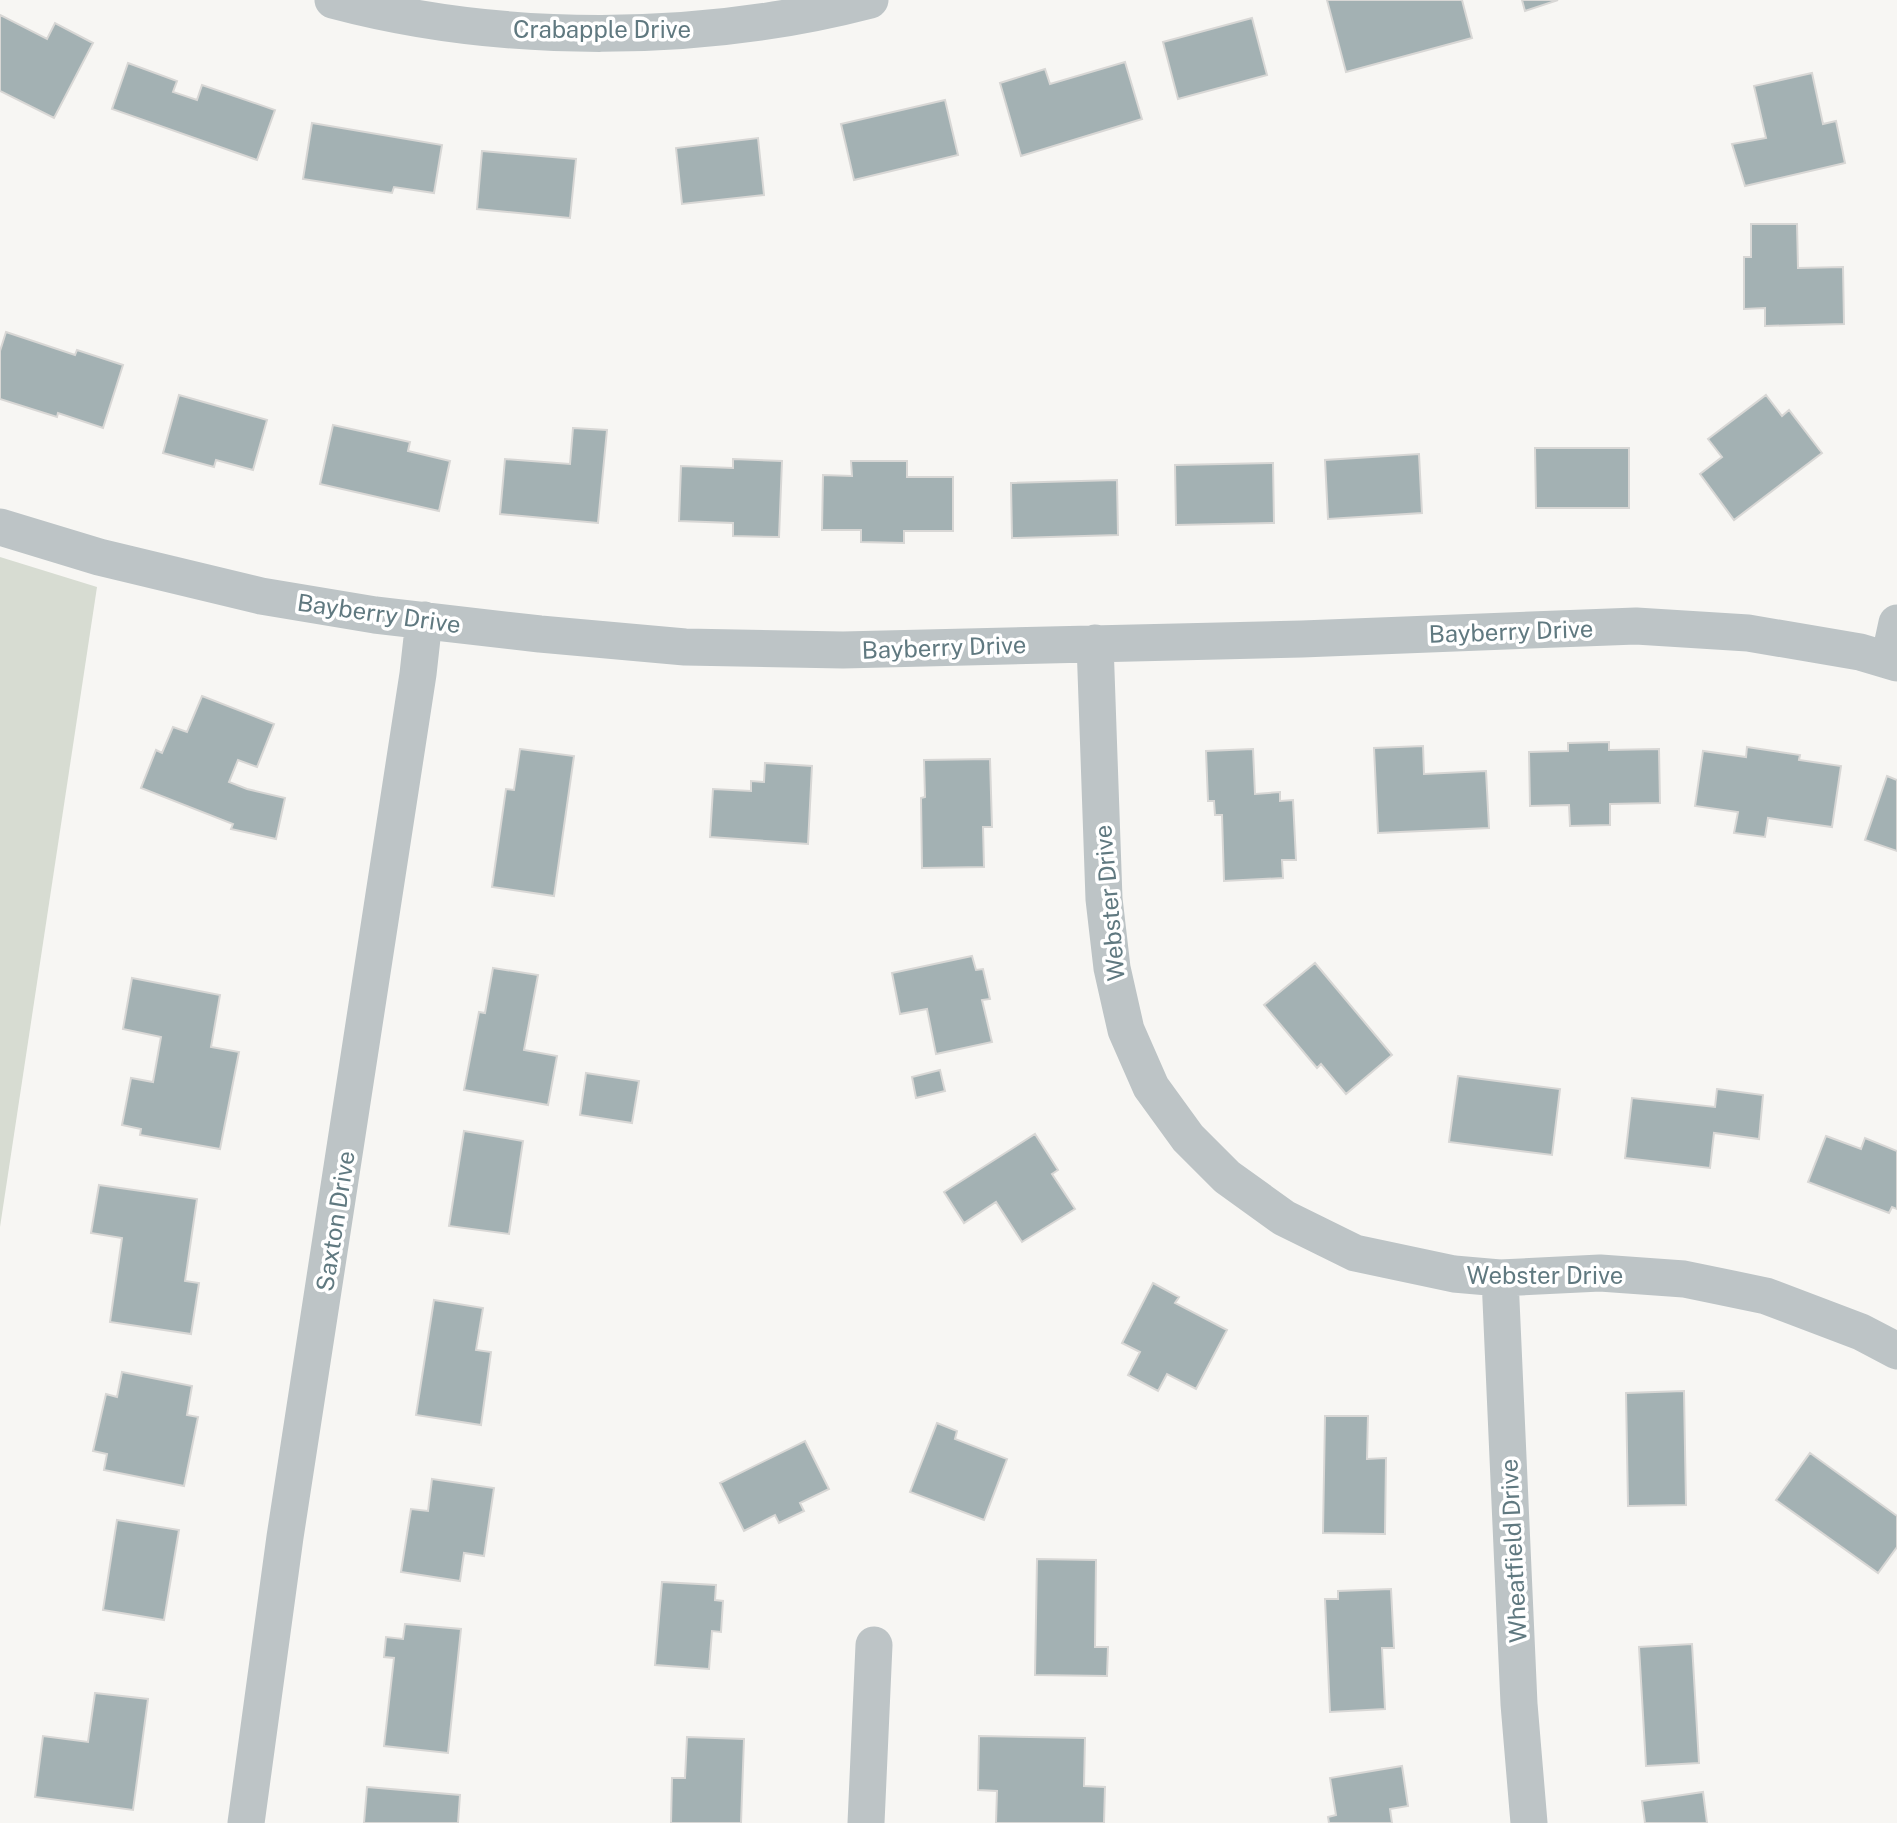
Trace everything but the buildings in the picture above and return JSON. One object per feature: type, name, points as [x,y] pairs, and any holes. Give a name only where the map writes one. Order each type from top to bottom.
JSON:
[{"type":"street","name":"Crabapple Drive","points":[[333,0],[446,23],[514,30],[615,33],[705,30],[779,21],[870,0]]},
{"type":"street","name":"Bayberry Drive","points":[[0,527],[99,557],[261,596],[375,615],[685,647],[844,650],[1302,639],[1636,626],[1748,633],[1860,652],[1893,662]]},
{"type":"street","name":"Saxton Drive","points":[[246,1823],[285,1537],[418,674],[424,620]]},
{"type":"street","points":[[1893,662],[1897,623]]},
{"type":"street","name":"Webster Drive","points":[[1096,643],[1104,899],[1112,968],[1126,1030],[1151,1087],[1188,1138],[1227,1177],[1284,1218],[1354,1253],[1454,1274],[1500,1278],[1600,1273],[1684,1279],[1766,1296],[1861,1332],[1897,1351]]},
{"type":"street","name":"Wheatfield Drive","points":[[1500,1278],[1519,1704],[1528,1823]]},
{"type":"street","points":[[866,1823],[874,1645]]},
{"type":"shaded area","points":[[0,557],[97,587],[0,1227]]}]
